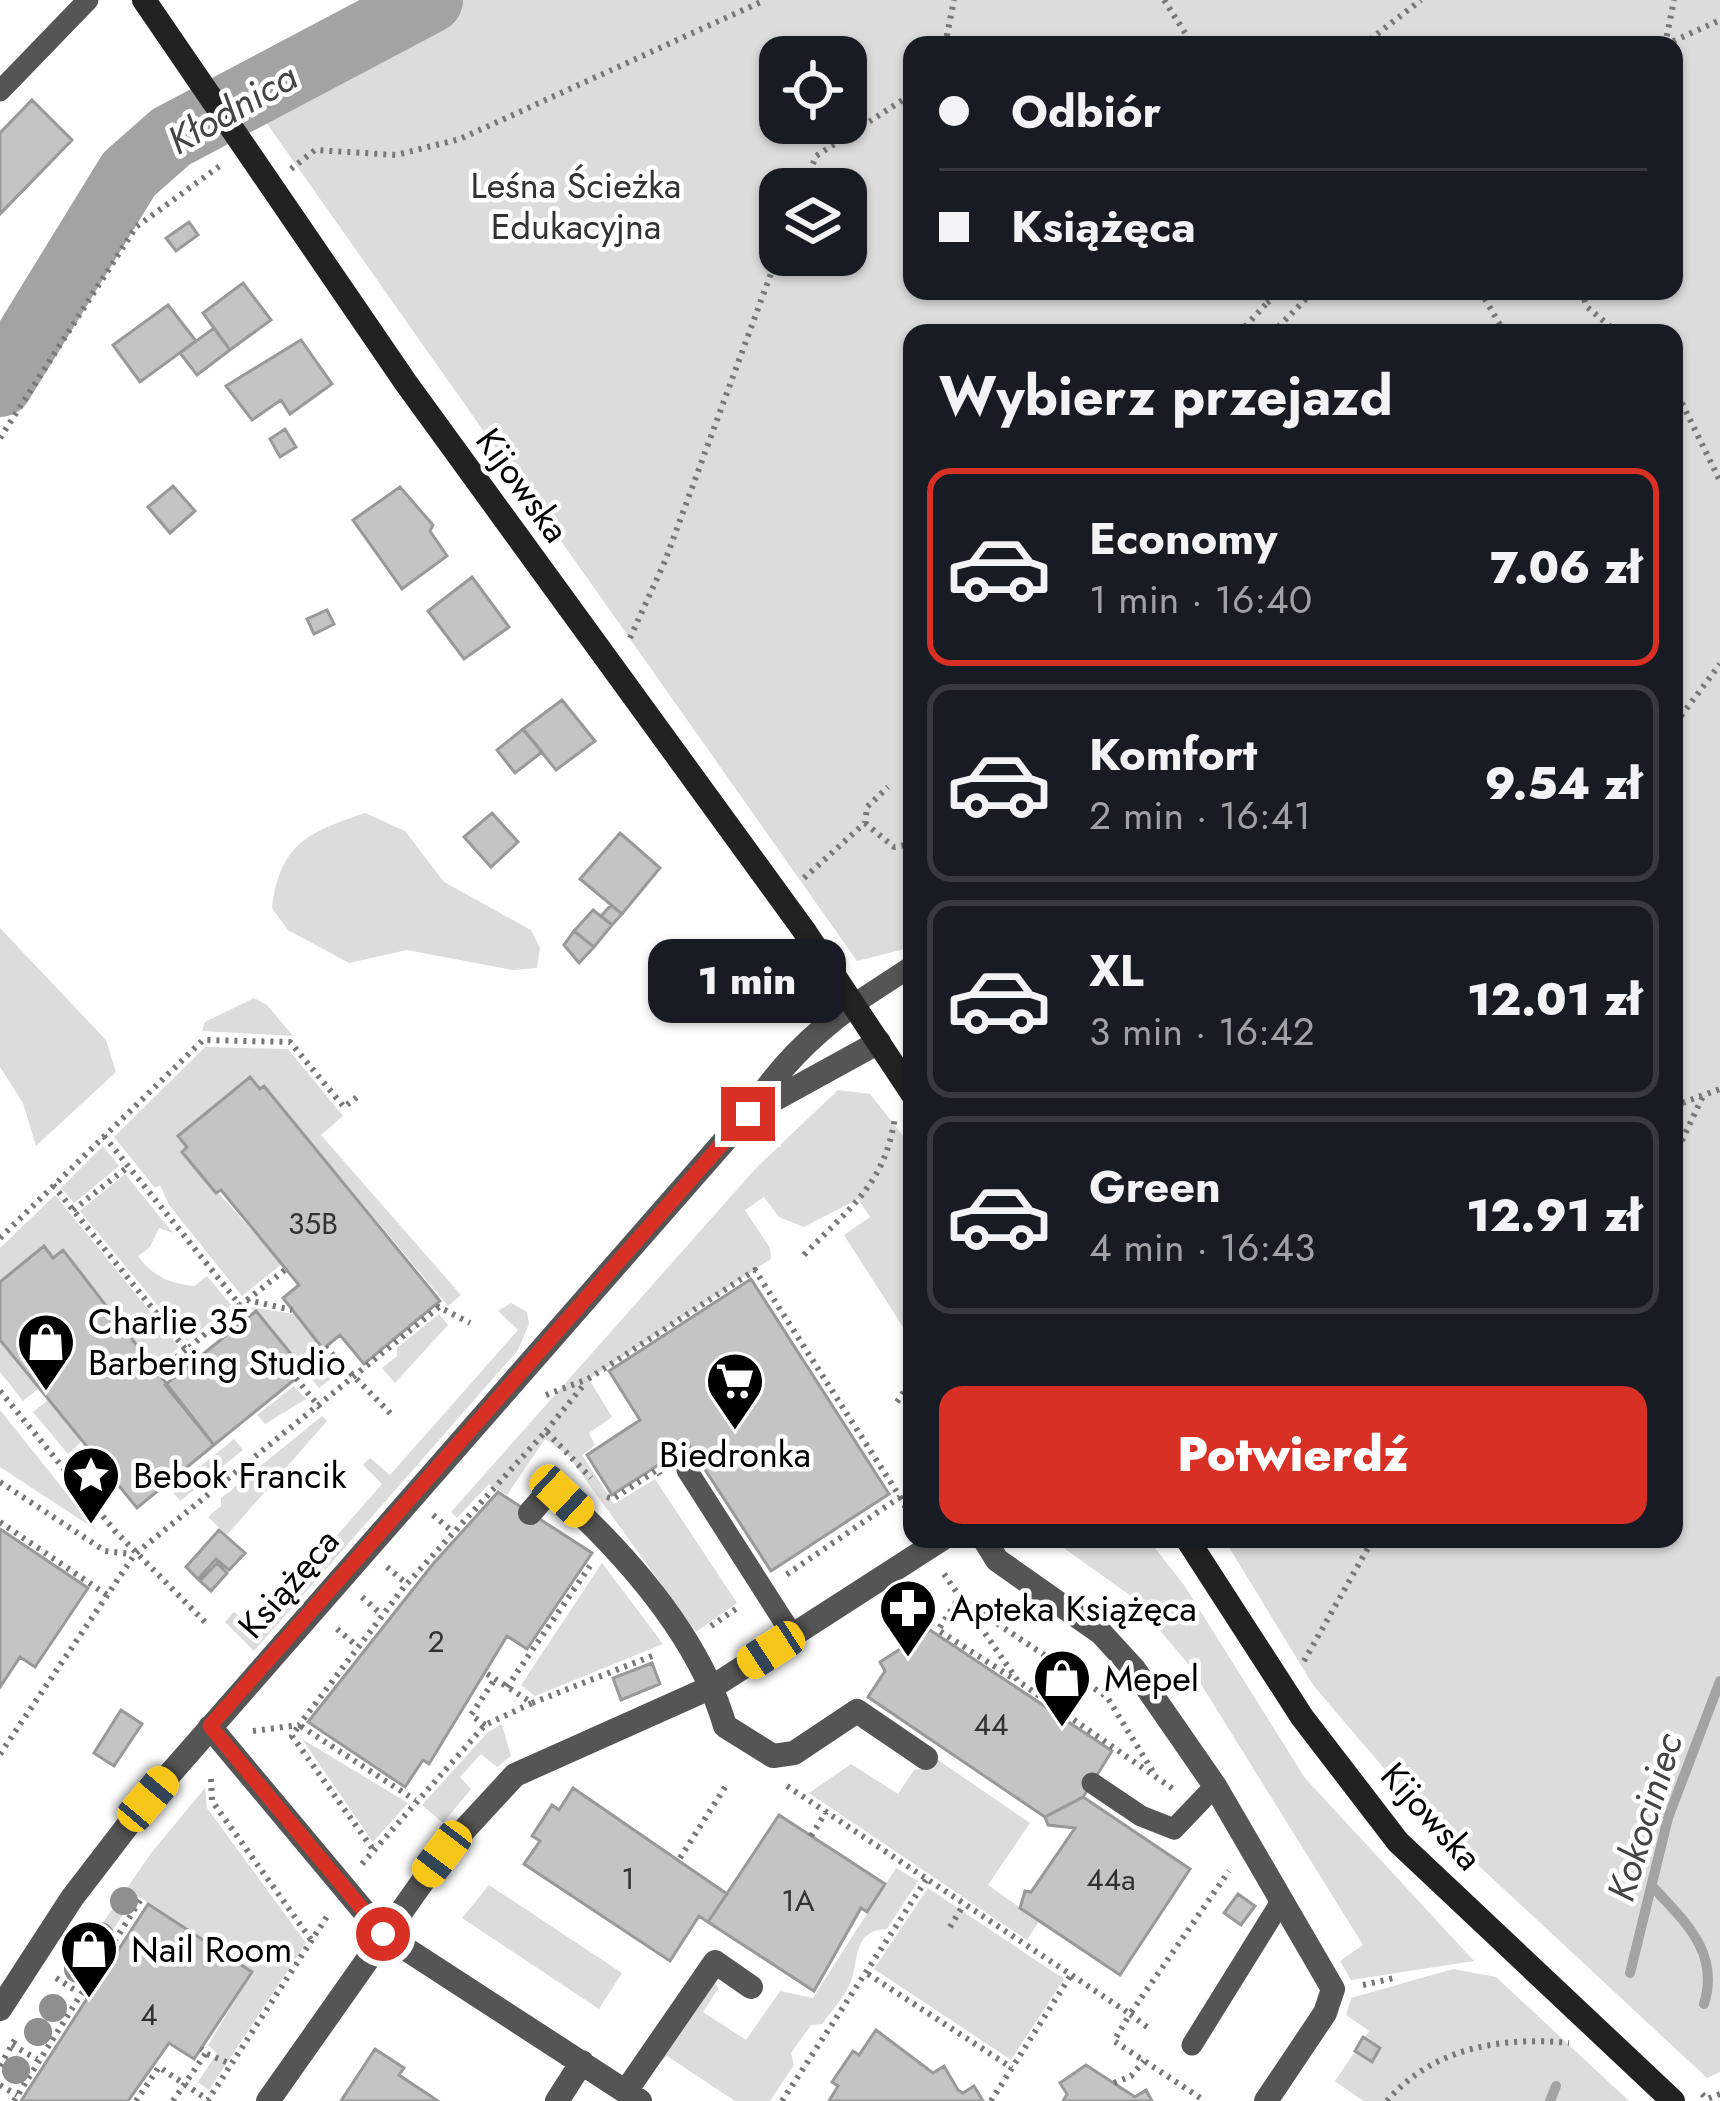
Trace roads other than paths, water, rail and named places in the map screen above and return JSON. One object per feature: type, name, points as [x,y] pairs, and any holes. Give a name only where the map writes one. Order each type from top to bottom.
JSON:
[{"type":"street","name":"Kijowska","points":[[144,0],[206,92],[231,152],[266,179],[406,383],[854,1004],[879,1042],[903,1098]]},
{"type":"street","points":[[748,1114],[793,1052],[854,1004]]},
{"type":"street","points":[[748,1114],[879,1042]]},
{"type":"street","name":"Książęca","points":[[0,2009],[71,1898],[210,1726],[748,1114]]},
{"type":"street","points":[[530,1513],[545,1496],[562,1496],[589,1522],[714,1686],[725,1726],[773,1756],[794,1754],[857,1711],[926,1758]]},
{"type":"street","points":[[268,2101],[442,1854],[515,1775],[714,1686],[929,1548]]},
{"type":"street","points":[[990,1548],[997,1560],[1101,1633],[1134,1669],[1215,1786],[1334,1989],[1325,2013],[1266,2101]]},
{"type":"street","name":"Kijowska","points":[[1193,1548],[1302,1717],[1397,1841],[1673,2101]]},
{"type":"street","points":[[210,1726],[383,1934],[633,2096],[715,1962],[751,1987]]},
{"type":"street","points":[[557,2101],[582,2062]]},
{"type":"lane","points":[[0,91],[88,0]]},
{"type":"lane","points":[[854,1004],[903,972]]},
{"type":"lane","points":[[687,1470],[793,1636]]},
{"type":"lane","points":[[1092,1783],[1141,1816],[1174,1828],[1215,1786]]},
{"type":"lane","points":[[1192,2045],[1282,1900]]},
{"type":"waterway","name":"Kłodnica","points":[[0,384],[129,174],[171,137],[430,0]]},
{"type":"waterway","name":"Kokociniec","points":[[1630,1973],[1668,1818],[1720,1681]]},
{"type":"waterway","points":[[1652,1886],[1687,1925],[1703,1953],[1708,1985],[1704,2004]]},
{"type":"waterway","name":"Kokociniec","points":[[1550,2101],[1556,2086]]},
{"type":"place","name":"Charlie 35 Barbering Studio","points":[[46,1393]]},
{"type":"place","name":"Biedronka","points":[[735,1432]]},
{"type":"place","name":"Bebok Francik","points":[[91,1526]]},
{"type":"place","name":"Apteka Książęca","points":[[908,1659]]},
{"type":"place","name":"Mepel","points":[[1062,1729]]},
{"type":"place","name":"Nail Room","points":[[89,2000]]},
{"type":"park label","name":"Leśna Ścieżka Edukacyjna","points":[[576,206]]}]
